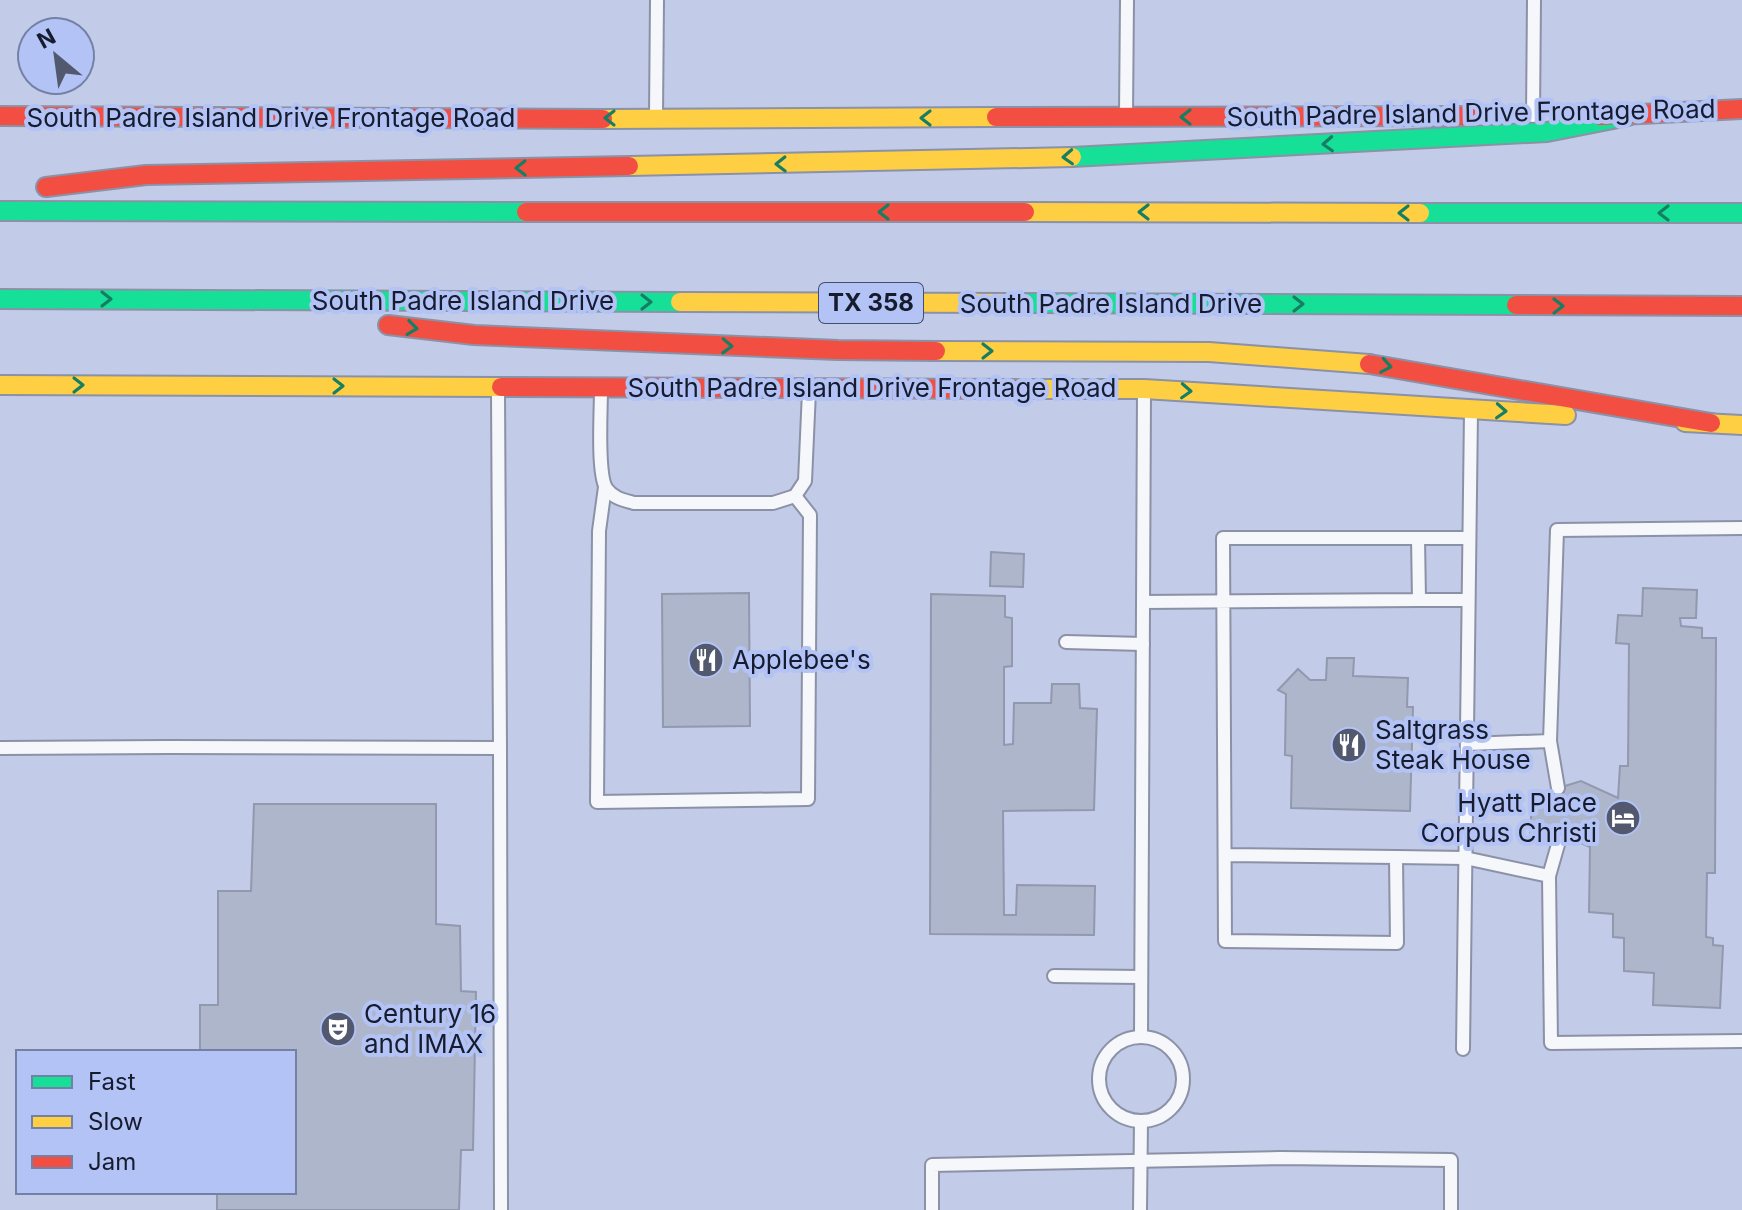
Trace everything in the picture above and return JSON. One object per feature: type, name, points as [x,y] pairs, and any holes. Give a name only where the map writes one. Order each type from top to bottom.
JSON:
[{"type":"main road","name":"South Padre Island Drive Frontage Road","points":[[0,116],[1628,116],[1742,109]]},
{"type":"main road","points":[[29,189],[146,175],[1031,159],[1547,132],[1628,116]]},
{"type":"main road","points":[[0,211],[1742,213]]},
{"type":"main road","name":"South Padre Island Drive","points":[[0,299],[1742,306]]},
{"type":"main road","points":[[167,300],[336,319]]},
{"type":"main road","points":[[367,322],[474,335],[838,350],[1209,352],[1374,364],[1711,423]]},
{"type":"main road","name":"South Padre Island Drive Frontage Road","points":[[0,385],[1144,389],[1742,425]]},
{"type":"lane","points":[[656,118],[657,0]]},
{"type":"lane","points":[[1126,118],[1127,0]]},
{"type":"lane","points":[[1533,116],[1534,0]]},
{"type":"lane","points":[[498,387],[501,1210]]},
{"type":"lane","points":[[601,387],[605,487],[599,531],[597,802],[808,799],[810,515],[795,496]]},
{"type":"lane","points":[[605,487],[616,498],[634,503],[773,503],[795,496],[805,481],[809,388]]},
{"type":"lane","points":[[1141,1037],[1144,389]]},
{"type":"lane","points":[[1463,1049],[1471,409]]},
{"type":"lane","points":[[1558,788],[1550,741],[1557,530],[1742,528]]},
{"type":"lane","points":[[1396,857],[1397,943],[1225,941],[1223,538],[1469,538]]},
{"type":"lane","points":[[1418,538],[1419,600]]},
{"type":"lane","points":[[1143,602],[1468,600]]},
{"type":"lane","points":[[1066,642],[1143,644]]},
{"type":"lane","points":[[1467,744],[1550,741]]},
{"type":"lane","points":[[0,748],[500,748]]},
{"type":"lane","points":[[1559,841],[1549,876],[1551,1043],[1742,1041]]},
{"type":"lane","points":[[1225,855],[1465,858],[1549,876]]},
{"type":"lane","points":[[1054,976],[1141,977]]},
{"type":"lane","points":[[1141,1037],[1164,1044],[1171,1050],[1178,1059],[1183,1079],[1171,1107],[1163,1114],[1141,1121],[1118,1114],[1108,1106],[1099,1083],[1104,1059],[1112,1049],[1122,1042],[1141,1037]]},
{"type":"lane","points":[[1140,1210],[1141,1121]]},
{"type":"lane","points":[[932,1210],[932,1165],[1280,1158],[1451,1160],[1451,1210]]},
{"type":"building","points":[[991,552],[1024,554],[1023,587],[990,586]]},
{"type":"building","name":"Hyatt Place Corpus Christi","points":[[1643,588],[1697,590],[1696,618],[1680,618],[1681,626],[1702,628],[1702,638],[1716,638],[1715,873],[1707,873],[1706,937],[1713,938],[1713,945],[1723,946],[1720,1008],[1653,1005],[1654,973],[1624,971],[1624,938],[1613,937],[1613,914],[1589,912],[1590,847],[1581,843],[1530,839],[1532,796],[1581,781],[1618,798],[1620,766],[1628,766],[1629,644],[1616,643],[1618,615],[1642,616]]},
{"type":"building","name":"Applebee's","points":[[749,593],[750,726],[663,727],[662,594]]},
{"type":"building","points":[[931,594],[1005,596],[1005,617],[1012,618],[1012,666],[1004,667],[1004,745],[1013,744],[1014,703],[1051,703],[1052,684],[1079,684],[1080,708],[1097,709],[1094,810],[1003,811],[1004,915],[1016,915],[1017,885],[1095,886],[1094,935],[930,934]]},
{"type":"building","points":[[1327,658],[1354,658],[1353,676],[1408,678],[1407,707],[1413,707],[1410,811],[1291,808],[1292,756],[1285,755],[1286,694],[1278,690],[1298,669],[1310,680],[1326,680]]},
{"type":"building","name":"Century 16 and IMAX","points":[[254,804],[436,804],[436,924],[460,926],[461,991],[476,992],[473,1150],[461,1150],[459,1210],[217,1210],[217,1194],[296,1194],[296,1050],[200,1050],[200,1005],[218,1005],[218,891],[251,891]]},
{"type":"traffic: fast","points":[[1072,157],[1547,132],[1628,116]]},
{"type":"traffic: fast","points":[[0,211],[526,212]]},
{"type":"traffic: fast","points":[[1420,213],[1742,213]]},
{"type":"traffic: fast","points":[[0,299],[680,302]]},
{"type":"traffic: fast","points":[[1016,303],[1516,305]]},
{"type":"traffic: slow","points":[[603,119],[996,117]]},
{"type":"traffic: slow","points":[[629,166],[1072,157]]},
{"type":"traffic: slow","points":[[1025,212],[1420,213]]},
{"type":"traffic: slow","points":[[680,302],[1016,303]]},
{"type":"traffic: slow","points":[[936,351],[1209,352],[1369,364]]},
{"type":"traffic: slow","points":[[0,385],[501,387]]},
{"type":"traffic: slow","points":[[1023,389],[1144,389],[1566,415]]},
{"type":"traffic: slow","points":[[1685,422],[1742,425]]},
{"type":"traffic: jam","points":[[1600,116],[1742,109]]},
{"type":"traffic: jam","points":[[0,116],[603,119]]},
{"type":"traffic: jam","points":[[996,117],[1469,116]]},
{"type":"traffic: jam","points":[[46,187],[146,175],[629,166]]},
{"type":"traffic: jam","points":[[526,212],[1025,212]]},
{"type":"traffic: jam","points":[[1516,305],[1742,306]]},
{"type":"traffic: jam","points":[[388,325],[474,335],[936,351]]},
{"type":"traffic: jam","points":[[1369,364],[1711,423]]},
{"type":"traffic: jam","points":[[501,387],[1023,389]]},
{"type":"place","name":"Applebee's","points":[[706,660]]},
{"type":"place","name":"Saltgrass Steak House","points":[[1349,745]]},
{"type":"place","name":"Hyatt Place Corpus Christi","points":[[1623,818]]},
{"type":"place","name":"Century 16 and IMAX","points":[[338,1029]]}]
